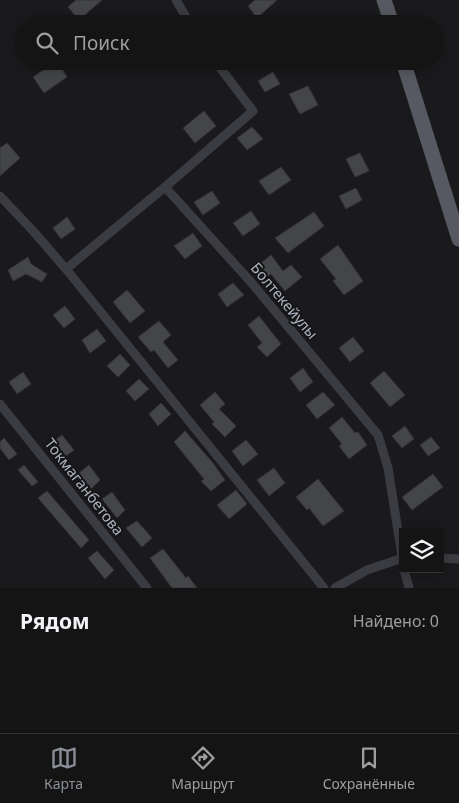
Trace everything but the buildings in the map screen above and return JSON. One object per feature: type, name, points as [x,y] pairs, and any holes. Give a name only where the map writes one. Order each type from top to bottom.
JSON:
[{"type":"main road","points":[[384,0],[389,15]]},
{"type":"main road","points":[[406,70],[459,239]]},
{"type":"street","points":[[176,0],[185,15]]},
{"type":"street","points":[[66,270],[253,111],[222,70]]},
{"type":"street","name":"Болтекейулы","points":[[165,187],[250,281],[378,435],[388,468],[399,540]]},
{"type":"street","points":[[0,196],[66,270],[324,588]]},
{"type":"street","name":"Токмаганбетова","points":[[0,404],[146,588]]},
{"type":"street","points":[[444,558],[459,559]]},
{"type":"street","points":[[335,588],[367,570],[399,560]]},
{"type":"street","points":[[405,573],[409,588]]}]
